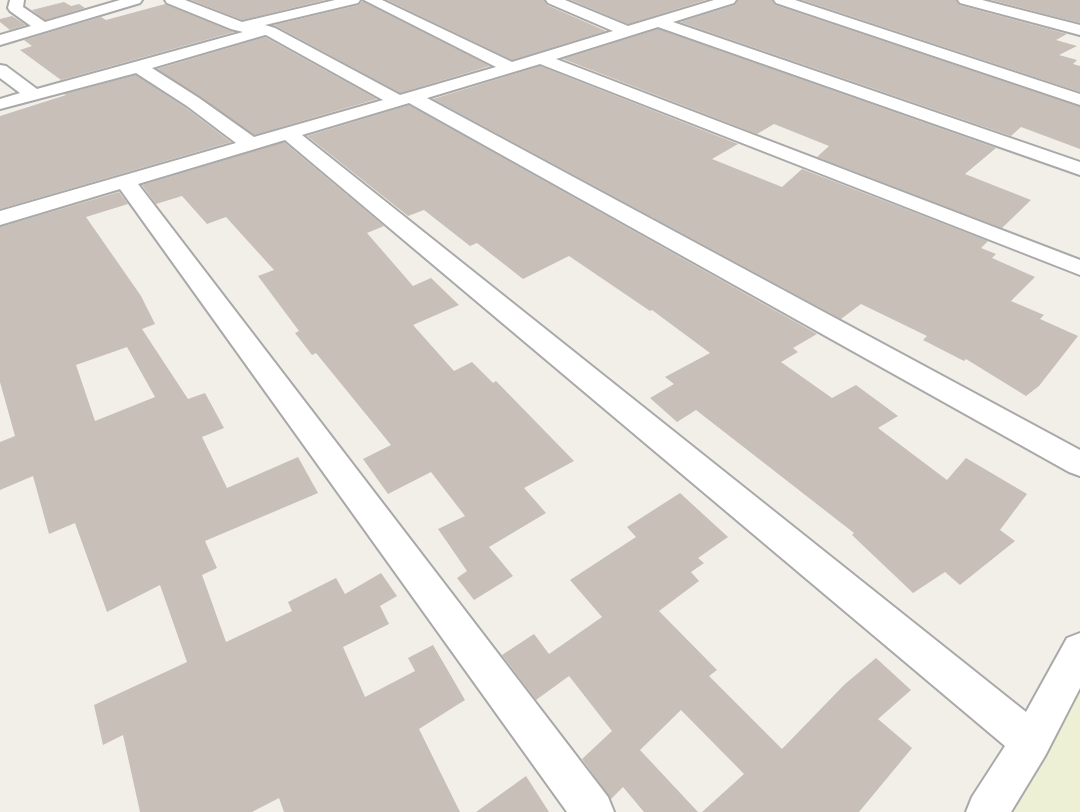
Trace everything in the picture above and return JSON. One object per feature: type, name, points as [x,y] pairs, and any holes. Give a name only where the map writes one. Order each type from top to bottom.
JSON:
[{"type":"street","points":[[16,0],[15,8],[43,27]]},
{"type":"street","points":[[0,40],[135,0]]},
{"type":"street","points":[[172,0],[240,27],[265,30],[405,99],[1080,464]]},
{"type":"street","points":[[240,27],[353,0]]},
{"type":"street","points":[[371,0],[512,68]]},
{"type":"street","points":[[553,0],[628,32]]},
{"type":"street","points":[[0,218],[512,68],[729,0]]},
{"type":"street","points":[[781,0],[1080,100]]},
{"type":"street","points":[[965,0],[1080,30]]},
{"type":"street","points":[[658,22],[1080,169]]},
{"type":"street","points":[[0,104],[265,30]]},
{"type":"street","points":[[541,59],[1080,268]]},
{"type":"street","points":[[138,67],[193,102],[250,144]]},
{"type":"street","points":[[0,70],[34,95]]},
{"type":"street","points":[[288,133],[1031,742]]},
{"type":"street","points":[[125,180],[593,812]]},
{"type":"street","points":[[987,812],[1031,742],[1080,650]]},
{"type":"green space","points":[[1080,664],[1080,812],[990,812]]},
{"type":"building","points":[[191,0],[325,0],[242,20]]},
{"type":"building","points":[[387,0],[544,0],[547,5],[606,31],[512,60]]},
{"type":"building","points":[[571,0],[706,0],[628,24]]},
{"type":"building","points":[[738,0],[772,0],[775,5],[1080,107],[1080,149],[1021,127],[1011,136],[680,22],[735,5]]},
{"type":"building","points":[[802,0],[956,0],[959,5],[1067,34],[1056,40],[1077,46],[1059,55],[1077,60],[1073,64],[1080,66],[1080,92]]},
{"type":"building","points":[[991,0],[1080,0],[1080,23]]},
{"type":"building","points":[[362,1],[490,66],[400,93],[274,25],[359,5]]},
{"type":"building","points":[[64,2],[71,6],[79,4],[85,8],[45,20],[32,10]]},
{"type":"building","points":[[165,4],[234,32],[61,80],[20,50],[32,46],[24,40],[101,17],[106,20]]},
{"type":"building","points":[[12,16],[26,25],[10,30],[0,22],[0,19]]},
{"type":"building","points":[[658,29],[996,148],[965,174],[1031,200],[1002,228],[817,157],[829,146],[774,124],[757,134],[563,59]]},
{"type":"building","points":[[265,37],[377,99],[254,135],[157,69]]},
{"type":"building","points":[[540,66],[738,144],[712,159],[782,187],[802,169],[988,241],[981,248],[996,254],[992,258],[1035,277],[1011,301],[1044,315],[1040,319],[1078,336],[1039,386],[1026,396],[966,359],[964,361],[923,340],[927,336],[861,304],[841,319],[433,99]]},
{"type":"building","points":[[136,75],[186,108],[231,142],[0,209],[0,116],[66,95],[64,94]]},
{"type":"building","points":[[409,105],[817,334],[793,348],[798,352],[781,362],[832,398],[856,385],[898,416],[878,428],[947,480],[966,458],[1027,494],[1000,530],[1015,541],[960,585],[945,572],[913,593],[852,535],[854,533],[696,410],[677,422],[650,398],[674,384],[665,377],[710,353],[652,310],[650,311],[569,256],[523,279],[477,243],[470,246],[424,210],[408,216],[307,136]]},
{"type":"building","points":[[284,142],[384,226],[367,233],[413,286],[431,278],[459,305],[413,325],[454,371],[472,362],[493,383],[496,381],[574,461],[524,488],[546,513],[489,547],[513,576],[474,600],[457,578],[467,571],[438,529],[465,516],[431,472],[388,494],[363,459],[391,445],[316,353],[312,355],[295,333],[299,331],[258,276],[274,270],[226,217],[207,224],[182,196],[156,204],[142,185]]},
{"type":"building","points":[[119,192],[128,204],[86,217],[141,296],[155,324],[142,329],[188,399],[205,393],[224,428],[202,437],[227,488],[298,457],[318,493],[205,541],[217,568],[202,575],[226,642],[292,611],[288,602],[336,578],[345,594],[381,573],[397,596],[380,606],[389,624],[343,647],[365,697],[415,671],[408,658],[433,645],[465,700],[419,729],[460,812],[284,812],[279,798],[252,812],[140,812],[123,735],[103,745],[94,705],[187,662],[160,585],[107,612],[75,523],[49,534],[33,476],[0,490],[0,442],[15,436],[0,382],[0,227]],"holes":[[[127,347],[155,397],[95,421],[76,365]]]},
{"type":"building","points":[[680,493],[728,537],[698,558],[704,563],[691,572],[699,581],[659,611],[717,670],[709,676],[782,749],[845,684],[876,658],[911,690],[878,719],[912,748],[859,812],[702,812],[744,774],[681,710],[640,750],[698,812],[644,812],[623,787],[611,799],[582,759],[612,731],[569,676],[536,700],[502,655],[534,634],[549,654],[602,617],[570,580],[636,537],[627,527]]},
{"type":"building","points":[[526,776],[549,812],[476,812]]}]
